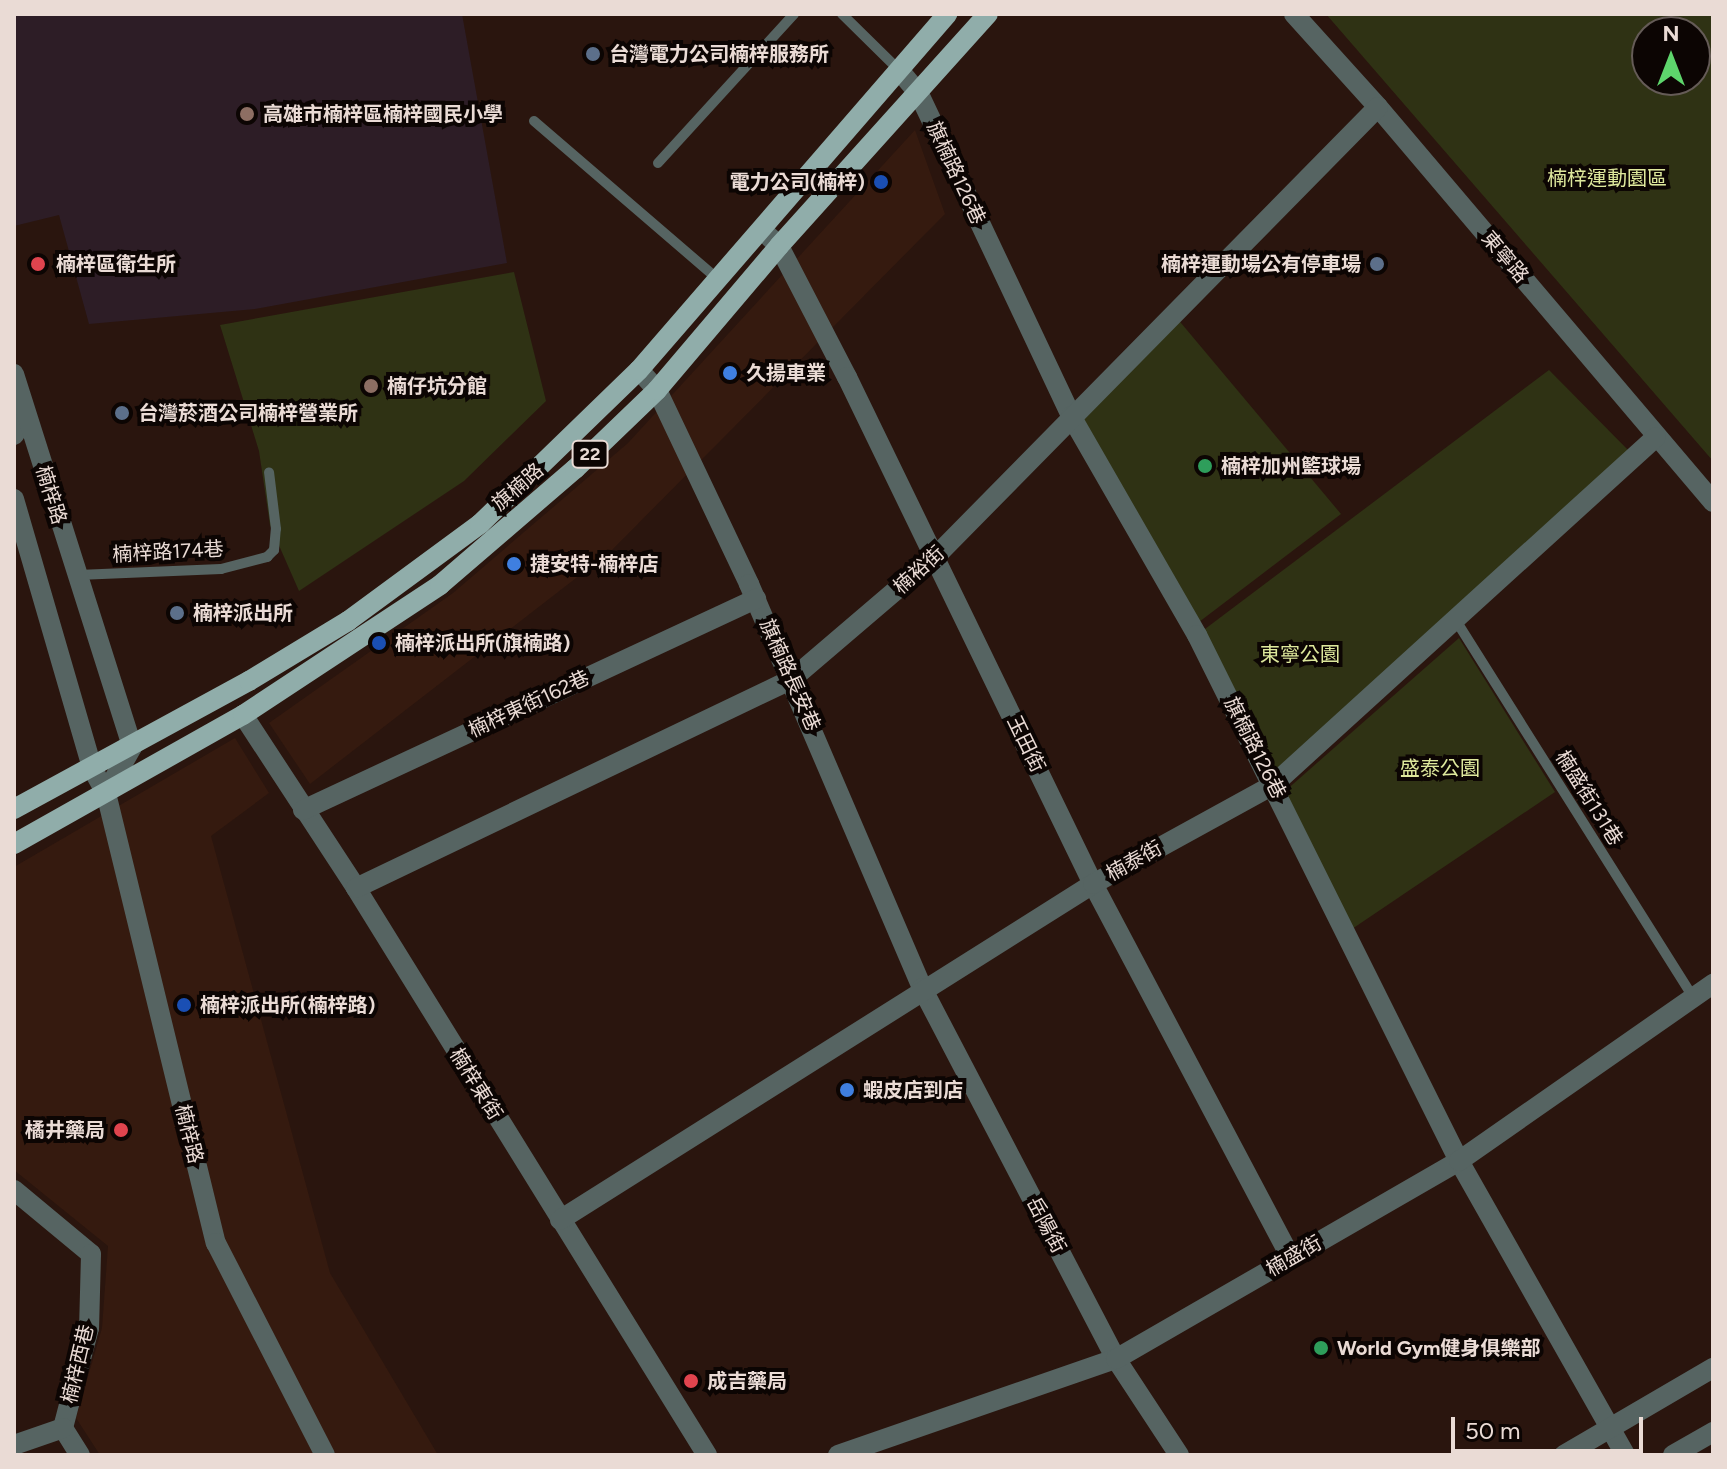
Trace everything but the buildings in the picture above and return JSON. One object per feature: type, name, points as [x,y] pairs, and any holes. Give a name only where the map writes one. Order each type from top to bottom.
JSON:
[{"type":"main road","name":"旗楠路","points":[[14,809],[132,747],[348,621],[480,524],[639,370],[947,14]]},
{"type":"main road","name":"旗楠路","points":[[14,844],[243,715],[440,585],[575,469],[657,390],[779,246],[988,14]]},
{"type":"street","name":"東寧路","points":[[1294,14],[1378,107],[1713,502]]},
{"type":"street","name":"旗楠路126巷","points":[[899,70],[919,94],[1071,416],[1197,635],[1459,1161],[1625,1455]]},
{"type":"street","name":"楠裕街","points":[[356,888],[792,679],[936,556],[1378,107]]},
{"type":"street","name":"玉田街","points":[[762,230],[779,246],[936,556],[1093,884],[1291,1258]]},
{"type":"street","name":"旗楠路長安巷","points":[[639,370],[657,390],[756,599],[922,988]]},
{"type":"street","name":"楠梓路","points":[[14,374],[132,747]]},
{"type":"street","points":[[14,435],[26,416]]},
{"type":"street","name":"楠泰街","points":[[560,1220],[922,988],[1093,884],[1273,785],[1656,437]]},
{"type":"street","name":"楠梓路","points":[[14,499],[92,768],[106,793],[216,1243],[325,1455]]},
{"type":"street","name":"楠梓東街162巷","points":[[303,810],[756,599]]},
{"type":"street","name":"楠梓東街","points":[[243,715],[356,888],[707,1455]]},
{"type":"street","points":[[106,793],[132,747]]},
{"type":"street","name":"楠盛街","points":[[838,1455],[1116,1359],[1459,1161],[1713,984]]},
{"type":"street","name":"岳陽街","points":[[922,988],[1116,1359],[1179,1455]]},
{"type":"street","name":"楠梓西巷","points":[[14,1190],[91,1254],[89,1328],[63,1428],[80,1455]]},
{"type":"street","points":[[1564,1455],[1713,1368]]},
{"type":"street","name":"楠梓西巷","points":[[14,1445],[63,1428]]},
{"type":"street","points":[[1673,1455],[1713,1432]]},
{"type":"lane","points":[[658,163],[794,14]]},
{"type":"lane","points":[[842,14],[899,70]]},
{"type":"lane","points":[[534,121],[719,280]]},
{"type":"lane","name":"楠梓路174巷","points":[[76,575],[221,569],[267,557],[274,550],[276,529],[269,472]]},
{"type":"lane","name":"楠盛街131巷","points":[[1455,619],[1692,996]]},
{"type":"shaded area","name":"高雄市楠梓區楠梓國民小學","points":[[14,14],[462,14],[507,263],[255,309],[89,324],[59,215],[14,226]]},
{"type":"shaded area","points":[[915,130],[945,214],[611,551],[310,784],[269,723],[453,593],[628,443]]},
{"type":"shaded area","points":[[235,738],[269,793],[211,836],[330,1273],[438,1455],[100,1455],[76,1418],[102,1328],[108,1246],[14,1170],[14,867]]},
{"type":"green space","name":"楠梓運動園區","points":[[1326,14],[1713,14],[1713,461]]},
{"type":"green space","points":[[514,272],[546,401],[464,481],[299,591],[270,525],[259,451],[220,325]]},
{"type":"green space","name":"楠梓加州籃球場","points":[[1176,317],[1341,514],[1199,622],[1081,417]]},
{"type":"green space","name":"東寧公園","points":[[1549,370],[1631,453],[1273,785],[1197,635]]},
{"type":"green space","name":"盛泰公園","points":[[1459,638],[1555,792],[1352,929],[1284,792]]},
{"type":"place","name":"台灣電力公司楠梓服務所","points":[[593,54]]},
{"type":"place","name":"高雄市楠梓區楠梓國民小學","points":[[247,114]]},
{"type":"place","name":"電力公司(楠梓)","points":[[881,182]]},
{"type":"place","name":"楠梓區衛生所","points":[[38,264]]},
{"type":"place","name":"楠梓運動場公有停車場","points":[[1377,264]]},
{"type":"place","name":"久揚車業","points":[[730,373]]},
{"type":"place","name":"楠仔坑分館","points":[[371,386]]},
{"type":"place","name":"台灣菸酒公司楠梓營業所","points":[[122,413]]},
{"type":"place","name":"楠梓加州籃球場","points":[[1205,466]]},
{"type":"place","name":"捷安特-楠梓店","points":[[514,564]]},
{"type":"place","name":"楠梓派出所","points":[[177,613]]},
{"type":"place","name":"楠梓派出所(旗楠路)","points":[[379,643]]},
{"type":"place","name":"楠梓派出所(楠梓路)","points":[[184,1005]]},
{"type":"place","name":"蝦皮店到店","points":[[847,1090]]},
{"type":"place","name":"橘井藥局","points":[[121,1130]]},
{"type":"place","name":"World Gym健身俱樂部","points":[[1321,1348]]},
{"type":"place","name":"成吉藥局","points":[[691,1381]]}]
